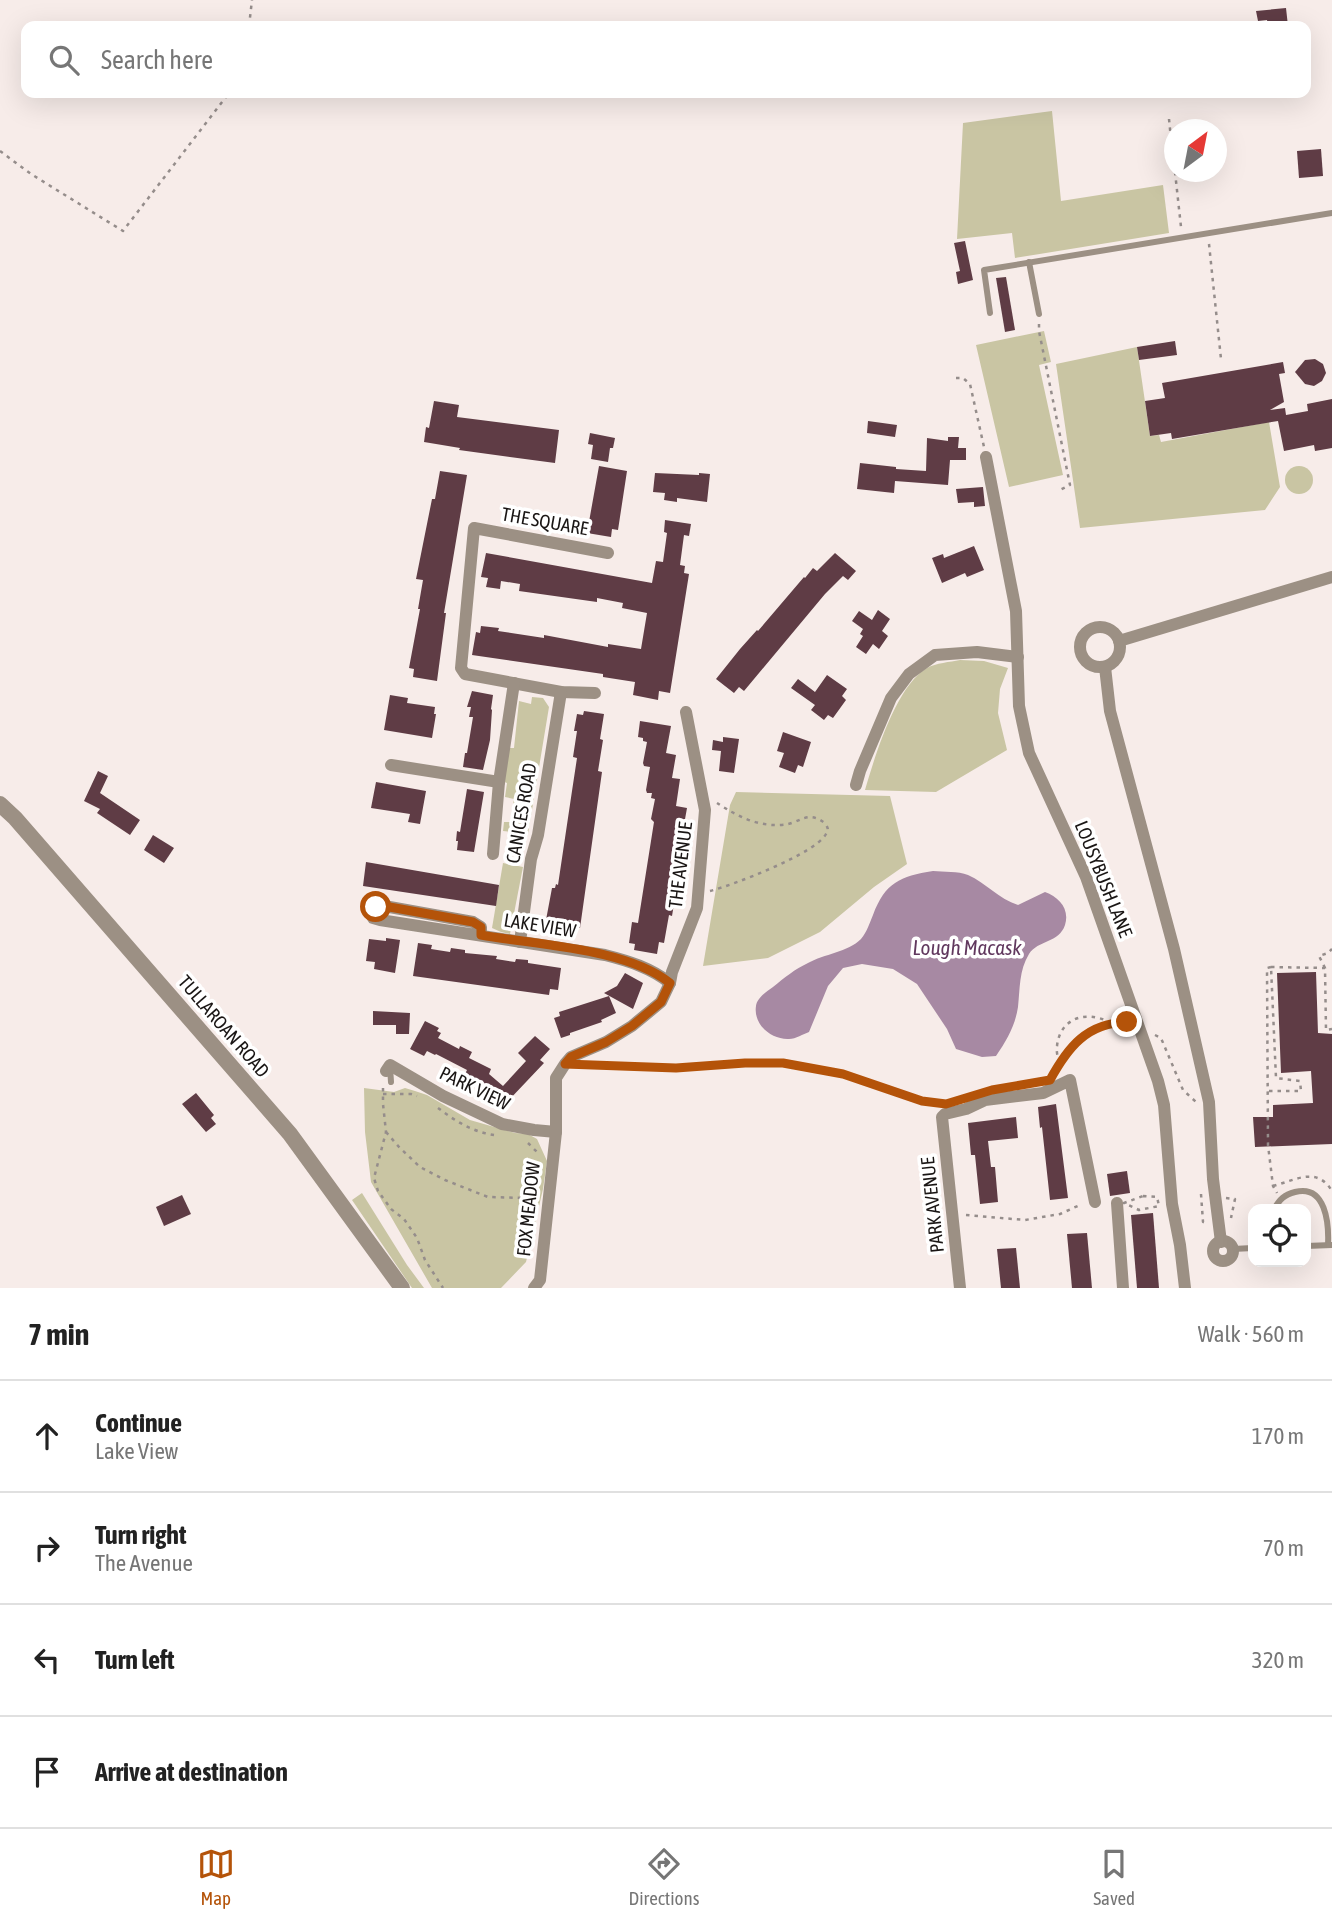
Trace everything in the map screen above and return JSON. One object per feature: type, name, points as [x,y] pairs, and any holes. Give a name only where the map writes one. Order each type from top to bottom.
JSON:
[{"type":"street","name":"LOUSYBUSH LANE","points":[[986,457],[1017,611],[1019,706],[1029,753],[1086,877],[1158,1081],[1164,1105],[1172,1204],[1185,1288]]},
{"type":"street","name":"THE SQUARE","points":[[514,683],[465,674],[460,668],[474,528],[608,553]]},
{"type":"street","points":[[1119,641],[1332,577]]},
{"type":"street","points":[[1103,627],[1112,631],[1119,641],[1119,655],[1105,667],[1095,667],[1086,662],[1080,653],[1084,634],[1093,628],[1103,627]]},
{"type":"street","points":[[856,785],[891,698],[909,674],[935,655],[977,652],[1018,657]]},
{"type":"street","points":[[1105,667],[1111,711],[1174,949],[1209,1102],[1213,1180],[1221,1242],[1214,1246],[1213,1252],[1216,1258],[1222,1261],[1232,1255],[1233,1249]]},
{"type":"street","points":[[493,854],[499,782],[514,683],[561,692],[594,693]]},
{"type":"street","name":"CANICES ROAD","points":[[520,942],[531,859],[538,835],[561,692]]},
{"type":"street","name":"THE AVENUE","points":[[565,1064],[571,1057],[606,1042],[632,1026],[661,1002],[697,908],[705,810],[686,712]]},
{"type":"street","points":[[391,765],[499,782]]},
{"type":"street","name":"TULLAROAN ROAD","points":[[0,804],[290,1134],[396,1286]]},
{"type":"street","name":"LAKE VIEW","points":[[481,935],[481,927],[473,922],[384,906],[376,907],[371,912],[373,918],[380,920],[624,959],[658,974],[670,983]]},
{"type":"street","points":[[556,1132],[556,1078],[565,1064]]},
{"type":"street","name":"PARK VIEW","points":[[389,1073],[502,1124],[556,1132]]},
{"type":"street","name":"PARK AVENUE","points":[[960,1288],[942,1117],[945,1114],[967,1109],[985,1100],[1043,1093],[1070,1080],[1096,1202]]},
{"type":"street","name":"FOX MEADOW","points":[[534,1288],[540,1280],[556,1132]]},
{"type":"street","points":[[1120,1203],[1123,1288]]},
{"type":"lane","points":[[990,313],[984,270],[1332,213]]},
{"type":"lane","points":[[1029,262],[1039,314]]},
{"type":"lane","points":[[1277,1204],[1286,1195],[1301,1191],[1313,1193],[1320,1200],[1327,1217],[1330,1245],[1311,1246]]},
{"type":"lane","points":[[1233,1249],[1248,1248]]},
{"type":"path","points":[[250,21],[252,0]]},
{"type":"path","points":[[0,151],[31,174],[123,231],[225,98]]},
{"type":"path","points":[[1176,182],[1183,237]]},
{"type":"path","points":[[1208,233],[1221,359]]},
{"type":"path","points":[[1039,314],[1039,331],[1070,485],[1060,490]]},
{"type":"path","points":[[956,379],[963,378],[970,384],[986,457]]},
{"type":"path","points":[[699,891],[724,887],[768,870],[816,845],[828,829],[826,824],[815,817],[801,818],[783,826],[755,823],[737,816],[701,790]]},
{"type":"path","points":[[1332,949],[1319,956],[1325,968],[1326,1030],[1332,1029]]},
{"type":"path","points":[[1269,1091],[1301,1091],[1300,1081],[1276,1078],[1271,967]]},
{"type":"path","points":[[1273,1186],[1269,1145],[1267,968],[1325,968]]},
{"type":"path","points":[[1059,1063],[1057,1047],[1070,1020],[1100,1017],[1111,1022],[1127,1022]]},
{"type":"path","points":[[1050,1080],[1059,1063],[1083,1035],[1111,1022]]},
{"type":"path","points":[[1142,1034],[1152,1033],[1161,1038],[1183,1090],[1196,1102],[1209,1102]]},
{"type":"path","points":[[565,1064],[676,1068],[783,1063],[843,1074],[922,1101],[946,1104]]},
{"type":"path","points":[[389,1073],[384,1077],[383,1094],[386,1132],[374,1178],[378,1191],[391,1209],[404,1219],[417,1238],[425,1260],[443,1288]]},
{"type":"path","points":[[383,1094],[411,1094],[425,1098]]},
{"type":"path","points":[[431,1103],[459,1123],[497,1135]]},
{"type":"path","points":[[386,1132],[420,1167],[444,1180],[488,1197],[524,1198],[533,1190],[541,1171]]},
{"type":"path","points":[[520,1140],[530,1143],[545,1162]]},
{"type":"path","points":[[1143,1196],[1157,1197],[1159,1206],[1139,1210],[1120,1203],[1143,1196]]},
{"type":"path","points":[[952,1214],[1025,1220],[1060,1214],[1096,1202]]},
{"type":"shaded area","points":[[1052,111],[1061,201],[1163,185],[1169,233],[1015,258],[1012,233],[957,239],[963,123]]},
{"type":"shaded area","points":[[1044,331],[1051,362],[1039,365],[1063,475],[1009,487],[976,345]]},
{"type":"shaded area","points":[[1137,347],[1150,436],[1159,435],[1161,442],[1269,422],[1280,487],[1265,510],[1080,528],[1056,364]]},
{"type":"shaded area","points":[[1299,466],[1309,470],[1313,480],[1309,490],[1299,494],[1289,490],[1285,480],[1289,470]]},
{"type":"shaded area","points":[[960,660],[984,661],[1008,668],[1000,689],[998,713],[1007,750],[936,792],[865,790],[888,723],[906,690],[927,668]]},
{"type":"shaded area","points":[[532,697],[543,698],[549,707],[528,834],[503,831],[504,822],[510,822],[514,799],[505,797],[507,783],[504,782],[509,748],[514,748],[519,701],[531,704]]},
{"type":"shaded area","points":[[736,792],[890,796],[907,864],[874,887],[820,932],[768,958],[703,966],[730,805]]},
{"type":"shaded area","points":[[503,863],[523,867],[510,934],[492,928]]},
{"type":"shaded area","points":[[364,1088],[394,1092],[405,1088],[427,1095],[470,1120],[528,1134],[537,1139],[547,1161],[526,1262],[501,1288],[432,1288],[371,1182],[365,1132]]},
{"type":"shaded area","points":[[362,1193],[424,1288],[412,1288],[352,1200]]},
{"type":"water","name":"Lough Macask","points":[[933,871],[968,875],[1018,905],[1045,892],[1059,900],[1065,909],[1066,919],[1062,931],[1033,949],[1026,960],[1015,1020],[996,1056],[982,1057],[956,1049],[947,1029],[917,984],[893,969],[862,964],[843,968],[828,986],[809,1032],[783,1039],[765,1030],[756,1013],[757,1003],[762,995],[803,965],[856,943],[865,933],[878,904],[889,888],[911,875]]},
{"type":"building","points":[[1286,8],[1287,21],[1258,21],[1256,11]]},
{"type":"building","points":[[1321,149],[1323,176],[1299,178],[1297,151]]},
{"type":"building","points":[[965,241],[973,280],[958,284],[956,272],[960,271],[954,243]]},
{"type":"building","points":[[1006,277],[1015,330],[1005,332],[996,278]]},
{"type":"building","points":[[1175,341],[1177,355],[1139,360],[1137,347]]},
{"type":"building","points":[[1315,359],[1323,364],[1326,373],[1322,381],[1314,386],[1305,384],[1295,372],[1305,360]]},
{"type":"building","points":[[1283,362],[1285,373],[1279,374],[1284,402],[1270,410],[1285,408],[1286,415],[1308,411],[1307,404],[1332,399],[1332,448],[1315,451],[1314,445],[1284,451],[1278,421],[1172,439],[1171,433],[1150,436],[1145,401],[1165,398],[1162,383]]},
{"type":"building","points":[[434,401],[459,405],[457,417],[559,430],[555,463],[459,450],[460,448],[424,442]]},
{"type":"building","points":[[868,421],[897,425],[895,437],[867,433]]},
{"type":"building","points":[[590,433],[615,438],[608,462],[591,459],[593,445],[588,444]]},
{"type":"building","points":[[948,437],[959,437],[958,448],[966,448],[966,460],[950,460],[948,485],[895,481],[894,493],[857,489],[860,463],[926,471],[927,438],[948,441]]},
{"type":"building","points":[[599,466],[627,471],[618,530],[612,529],[611,537],[587,533]]},
{"type":"building","points":[[440,471],[467,475],[444,613],[437,681],[413,677],[414,669],[409,668],[423,580],[416,579]]},
{"type":"building","points":[[655,473],[710,474],[707,502],[677,498],[677,502],[664,500],[665,493],[653,492]]},
{"type":"building","points":[[983,487],[985,506],[974,507],[974,502],[958,503],[956,489]]},
{"type":"building","points":[[665,520],[691,524],[689,536],[684,535],[680,565],[685,566],[684,573],[689,574],[670,693],[659,691],[658,700],[633,695],[635,682],[603,677],[603,674],[472,655],[476,632],[480,633],[481,626],[544,638],[544,635],[608,647],[608,644],[641,649],[647,613],[622,608],[623,603],[597,598],[597,602],[519,591],[520,584],[501,581],[500,589],[486,587],[488,578],[481,577],[486,553],[652,583],[656,561],[663,562],[667,533],[664,532]]},
{"type":"building","points":[[974,546],[984,570],[967,577],[965,573],[942,583],[932,558],[943,554],[944,558]]},
{"type":"building","points":[[835,553],[856,571],[848,580],[843,576],[825,594],[744,691],[739,687],[734,693],[716,679],[804,577],[813,568],[817,571]]},
{"type":"building","points":[[878,610],[890,619],[882,631],[888,636],[879,649],[873,644],[866,654],[856,647],[863,636],[860,634],[863,629],[852,621],[859,611],[872,620]]},
{"type":"building","points":[[827,675],[847,689],[842,696],[846,700],[833,718],[828,715],[824,720],[811,710],[815,705],[791,688],[798,679],[815,692]]},
{"type":"building","points":[[472,691],[493,695],[490,740],[483,770],[463,767],[473,717],[469,717],[471,707],[467,707]]},
{"type":"building","points":[[390,695],[408,698],[407,703],[435,707],[432,738],[384,730]]},
{"type":"building","points":[[584,711],[604,714],[598,771],[602,772],[580,928],[559,925],[558,933],[548,932],[549,920],[546,920],[552,888],[558,885],[577,758],[573,757],[577,731],[574,731],[577,714],[583,715]]},
{"type":"building","points":[[640,721],[671,726],[666,753],[676,755],[672,778],[680,779],[676,806],[687,808],[672,916],[669,915],[664,943],[659,942],[657,954],[634,950],[635,944],[629,943],[632,922],[638,923],[654,822],[651,819],[655,799],[651,798],[652,793],[647,793],[646,790],[650,767],[644,766],[643,763],[647,742],[638,737]]},
{"type":"building","points":[[783,732],[811,742],[803,767],[798,765],[795,773],[779,767],[784,753],[777,751]]},
{"type":"building","points":[[723,737],[739,739],[734,773],[719,771],[721,751],[712,750],[713,740],[723,742]]},
{"type":"building","points":[[98,771],[108,776],[100,793],[140,820],[130,835],[97,813],[100,809],[84,801]]},
{"type":"building","points":[[376,782],[426,791],[420,824],[408,822],[410,814],[371,808]]},
{"type":"building","points":[[467,789],[484,792],[474,852],[457,850],[456,841]]},
{"type":"building","points":[[153,835],[174,848],[164,863],[144,850]]},
{"type":"building","points":[[366,862],[499,885],[496,906],[363,886]]},
{"type":"building","points":[[386,938],[400,940],[395,973],[374,969],[375,962],[366,961],[369,939],[386,941]]},
{"type":"building","points":[[418,943],[432,945],[431,949],[450,952],[451,948],[465,950],[465,953],[497,956],[496,959],[515,962],[516,959],[528,960],[528,963],[561,968],[558,990],[550,989],[549,995],[413,976]]},
{"type":"building","points":[[1316,972],[1318,1033],[1332,1034],[1332,1144],[1255,1147],[1253,1117],[1273,1117],[1273,1105],[1313,1103],[1311,1071],[1281,1073],[1277,973]]},
{"type":"building","points":[[625,973],[643,983],[633,1009],[604,993],[617,986]]},
{"type":"building","points":[[609,996],[616,1013],[601,1020],[602,1022],[561,1038],[554,1018],[560,1016],[559,1012]]},
{"type":"building","points":[[373,1011],[410,1013],[409,1034],[396,1034],[396,1025],[373,1025]]},
{"type":"building","points":[[425,1021],[439,1028],[437,1031],[441,1033],[438,1038],[459,1049],[460,1046],[472,1052],[469,1058],[491,1069],[489,1074],[503,1086],[526,1061],[518,1053],[535,1036],[550,1049],[540,1060],[544,1063],[506,1103],[491,1090],[464,1076],[467,1070],[436,1054],[427,1051],[424,1056],[410,1049]]},
{"type":"building","points":[[196,1093],[214,1115],[211,1118],[216,1124],[206,1132],[182,1104]]},
{"type":"building","points":[[1056,1104],[1068,1198],[1050,1200],[1038,1107]]},
{"type":"building","points":[[1016,1117],[1018,1138],[988,1141],[991,1167],[995,1167],[998,1202],[980,1204],[975,1155],[971,1155],[968,1123]]},
{"type":"building","points":[[1127,1171],[1130,1193],[1110,1196],[1107,1174]]},
{"type":"building","points":[[182,1195],[191,1214],[164,1226],[156,1207]]},
{"type":"building","points":[[1153,1213],[1159,1288],[1137,1288],[1131,1215]]},
{"type":"building","points":[[1087,1233],[1092,1288],[1072,1288],[1067,1234]]},
{"type":"building","points":[[1016,1248],[1020,1288],[1001,1288],[997,1249]]},
{"type":"route","points":[[376,907],[384,906],[473,922],[481,927],[481,935],[624,959],[658,974],[670,983],[661,1002],[652,1011],[606,1042],[571,1057],[565,1064],[676,1068],[783,1063],[843,1074],[922,1101],[946,1104],[992,1090],[1050,1080],[1059,1063],[1083,1035],[1111,1022],[1127,1022]]}]
